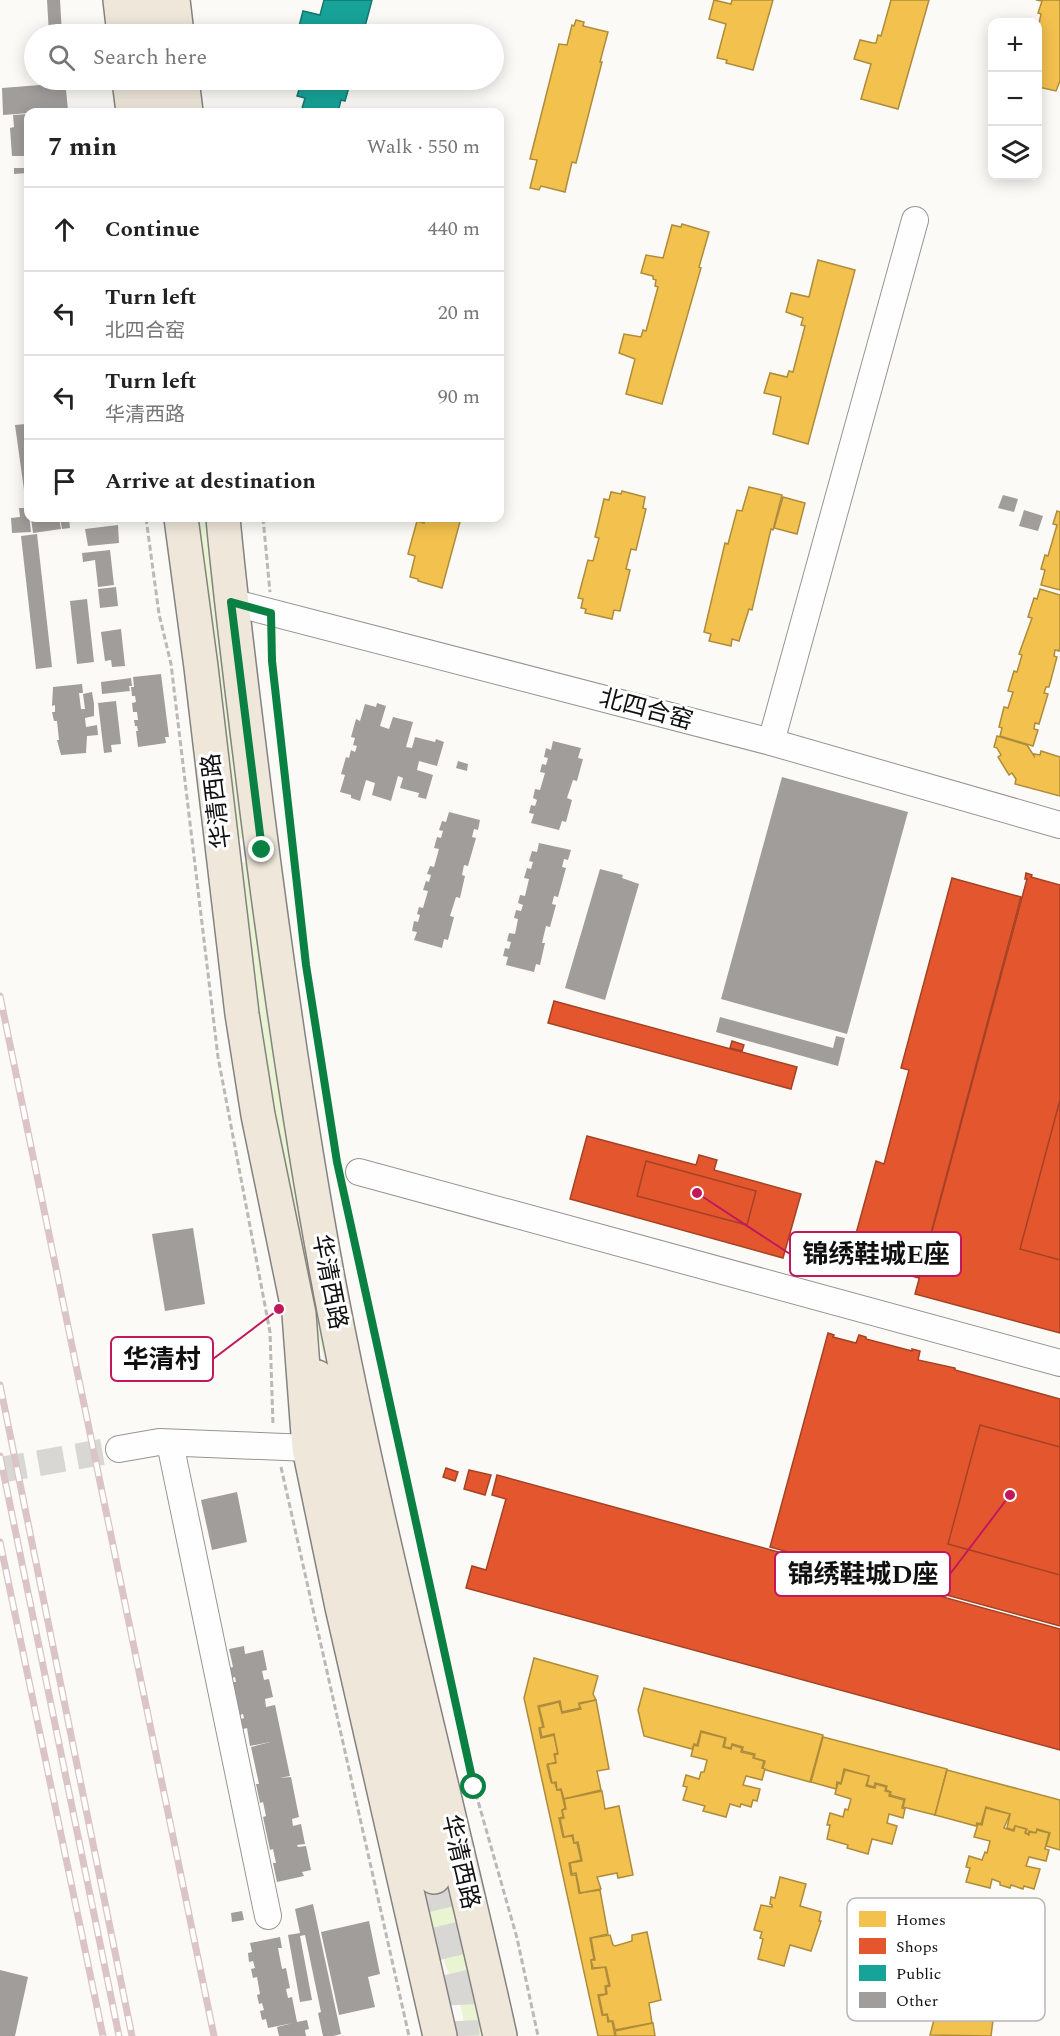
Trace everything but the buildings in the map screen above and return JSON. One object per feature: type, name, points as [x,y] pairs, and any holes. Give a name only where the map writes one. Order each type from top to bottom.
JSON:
[{"type":"main road","points":[[120,0],[123,24]]},
{"type":"main road","points":[[148,0],[151,24]]},
{"type":"main road","points":[[173,0],[176,24]]},
{"type":"main road","points":[[194,0],[197,24]]},
{"type":"main road","points":[[130,90],[132,108]]},
{"type":"main road","points":[[158,90],[160,108]]},
{"type":"main road","points":[[183,90],[186,108]]},
{"type":"main road","points":[[204,90],[206,108]]},
{"type":"main road","name":"华清西路","points":[[182,522],[242,1014],[262,1137],[299,1314],[293,1448],[342,1607],[440,2036]]},
{"type":"main road","name":"华清西路","points":[[223,522],[231,602],[280,991],[328,1281],[365,1455],[500,2036]]},
{"type":"main road","points":[[299,1314],[326,1407],[434,1877]]},
{"type":"street","points":[[771,742],[915,220]]},
{"type":"street","name":"北四合窑","points":[[231,602],[771,742],[1060,825]]},
{"type":"street","points":[[347,1176],[1060,1363]]},
{"type":"street","points":[[118,1449],[159,1442],[293,1448]]},
{"type":"street","points":[[170,1443],[268,1916]]},
{"type":"path","points":[[147,522],[159,614],[171,664],[218,1057],[270,1332],[272,1420],[293,1448],[409,2036]]},
{"type":"path","points":[[264,522],[270,571],[272,661],[306,965],[347,1176],[474,1787],[517,1938],[538,2036]]},
{"type":"green space","points":[[197,522],[210,522],[247,838],[235,839]]},
{"type":"green space","points":[[250,862],[268,1026],[298,1191],[482,2036],[467,2036],[460,2003],[427,1917],[345,1443],[308,1296],[287,1194],[259,1027],[238,863]]},
{"type":"tunnel","points":[[0,1470],[119,1449]]},
{"type":"tunnel","points":[[434,1877],[461,1987],[463,2036]]},
{"type":"railway","points":[[0,996],[214,2036]]},
{"type":"railway","points":[[0,1385],[132,2036]]},
{"type":"railway","points":[[0,1456],[119,2036]]},
{"type":"railway","points":[[0,1542],[103,2036]]},
{"type":"place","name":"锦绣鞋城E座","points":[[697,1193]]},
{"type":"place","name":"华清村","points":[[279,1309]]},
{"type":"place","name":"锦绣鞋城D座","points":[[1010,1495]]},
{"type":"route","points":[[262,850],[231,602],[271,613],[272,661],[306,965],[337,1162],[474,1787]]}]
